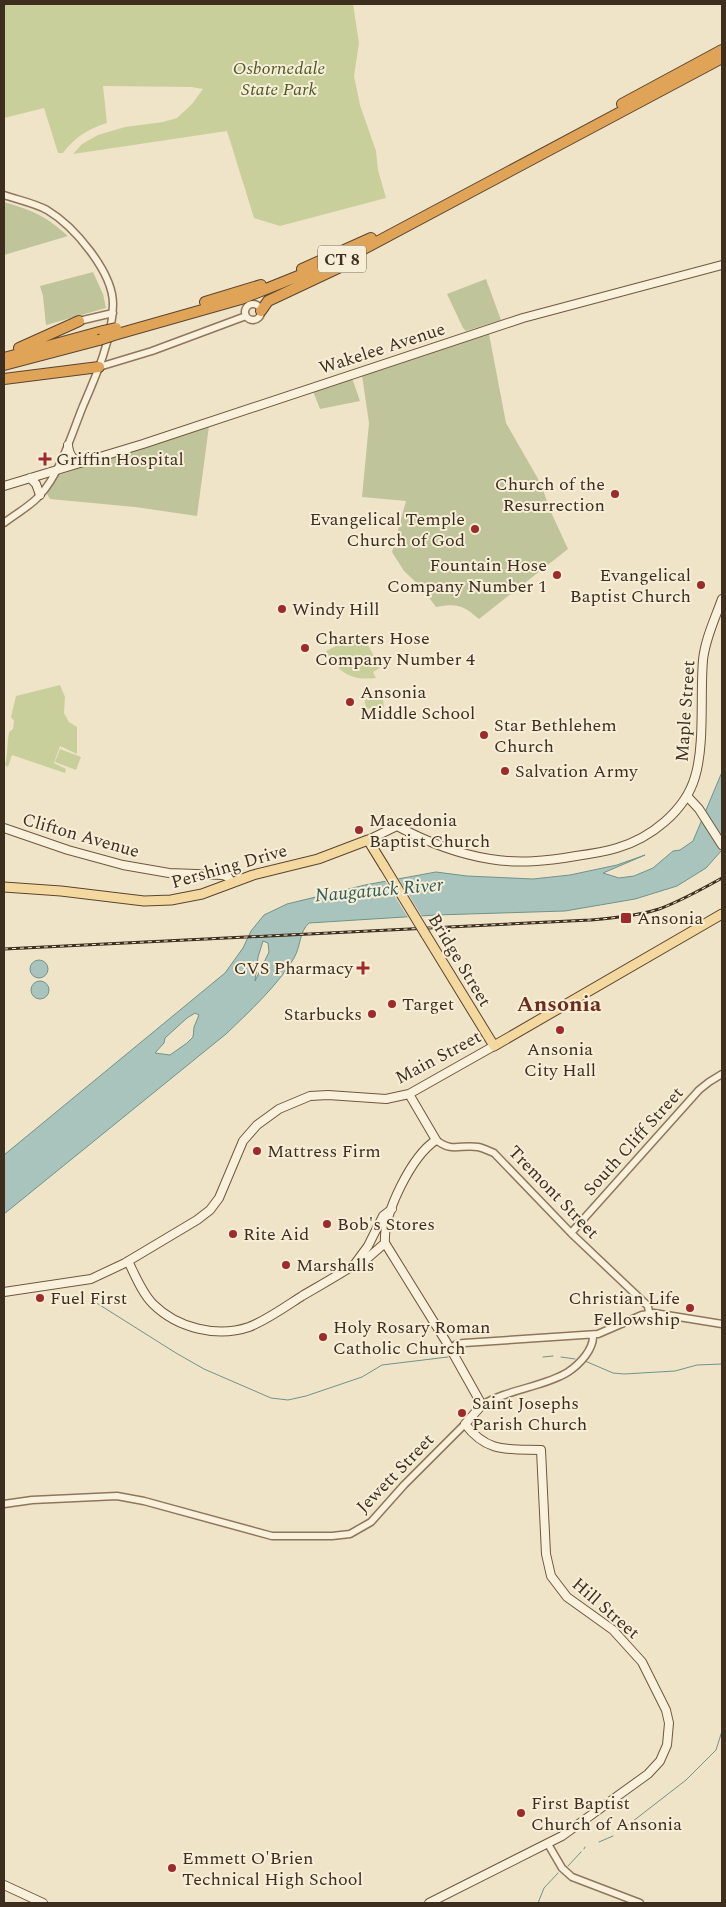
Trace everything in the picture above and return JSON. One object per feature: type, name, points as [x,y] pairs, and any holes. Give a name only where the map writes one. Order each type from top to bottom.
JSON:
[{"type":"highway","name":"CT 8","points":[[570,136],[722,50]]},
{"type":"highway","name":"CT 8","points":[[4,365],[252,288],[332,256],[398,225],[722,58]]},
{"type":"highway","name":"CT 8","points":[[115,331],[241,299],[358,252],[406,228],[555,144]]},
{"type":"highway","points":[[260,311],[268,301],[340,268],[380,246],[406,228]]},
{"type":"highway","points":[[4,353],[25,346],[79,321]]},
{"type":"highway","name":"CT 8","points":[[4,358],[101,335]]},
{"type":"highway","points":[[4,379],[99,367]]},
{"type":"main road","name":"Wakelee Avenue","points":[[4,486],[85,462],[523,318],[722,264]]},
{"type":"main road","points":[[68,445],[71,457],[78,462],[85,462]]},
{"type":"main road","points":[[30,478],[36,484],[40,495]]},
{"type":"main road","name":"Maple Street","points":[[687,796],[698,767],[705,648],[722,599]]},
{"type":"main road","points":[[687,796],[722,845]]},
{"type":"main road","name":"Pershing Drive","points":[[4,887],[61,891],[144,901],[171,900],[219,888],[252,875],[318,859],[368,840],[398,826],[461,852],[499,860],[541,862],[608,851],[632,843],[665,821],[687,796]]},
{"type":"main road","name":"Clifton Avenue","points":[[4,828],[68,850],[114,863],[168,873],[225,876],[232,883]]},
{"type":"main road","name":"Bridge Street","points":[[368,840],[494,1046]]},
{"type":"main road","points":[[210,876],[219,888]]},
{"type":"main road","name":"Main Street","points":[[4,1292],[91,1279],[128,1261],[190,1225],[210,1210],[219,1198],[243,1142],[257,1125],[279,1109],[310,1096],[328,1094],[386,1099],[409,1094],[722,914]]},
{"type":"main road","points":[[409,1094],[436,1140],[426,1147],[417,1159],[399,1191],[385,1231],[385,1243],[450,1348],[482,1405]]},
{"type":"main road","points":[[354,1265],[368,1246],[383,1216],[392,1208]]},
{"type":"main road","points":[[128,1261],[153,1304],[171,1317],[191,1327],[211,1332],[231,1331],[250,1327],[354,1265],[362,1263],[385,1243]]},
{"type":"main road","points":[[368,1246],[385,1243]]},
{"type":"main road","name":"Jewett Street","points":[[465,1424],[482,1405]]},
{"type":"main road","name":"Hill Street","points":[[429,1903],[548,1844],[578,1825],[652,1770],[660,1761],[667,1745],[669,1723],[660,1694],[636,1654],[607,1625],[567,1597],[551,1576],[546,1554],[541,1450],[493,1447],[481,1441],[465,1424]]},
{"type":"main road","points":[[4,1885],[42,1903]]},
{"type":"street","points":[[4,195],[47,210],[67,226],[88,249],[111,288],[113,303],[113,313],[99,367],[68,445],[40,495],[4,523]]},
{"type":"street","points":[[249,305],[257,305],[260,311],[259,317],[255,320],[250,320],[246,316],[245,311],[249,305]]},
{"type":"street","points":[[79,321],[113,313]]},
{"type":"street","points":[[99,367],[152,351],[246,316]]},
{"type":"street","name":"South Cliff Street","points":[[571,1233],[699,1090],[722,1074]]},
{"type":"street","name":"Tremont Street","points":[[436,1140],[450,1148],[478,1147],[494,1153],[571,1233],[648,1306],[648,1313]]},
{"type":"street","points":[[450,1348],[456,1344],[464,1343],[592,1335],[607,1332],[648,1313],[722,1324]]},
{"type":"street","name":"Jewett Street","points":[[482,1405],[496,1397],[566,1373],[590,1348],[593,1341],[592,1335]]},
{"type":"street","name":"Jewett Street","points":[[4,1504],[32,1500],[117,1496],[144,1501],[272,1536],[332,1536],[350,1534],[371,1522],[404,1485],[465,1424]]},
{"type":"street","points":[[548,1844],[562,1868],[572,1877],[640,1903]]},
{"type":"green space","name":"Osbornedale State Park","points":[[4,4],[353,4],[359,43],[354,76],[360,105],[376,151],[378,170],[386,198],[280,226],[254,218],[227,131],[73,154],[82,144],[98,135],[125,127],[163,122],[177,118],[192,104],[203,89],[191,87],[103,86],[107,123],[82,134],[63,153],[58,153],[44,108],[4,118]]},
{"type":"green space","points":[[4,202],[38,214],[53,223],[68,236],[4,255]]},
{"type":"green space","points":[[93,272],[103,294],[106,308],[46,325],[40,286]]},
{"type":"green space","points":[[486,279],[501,320],[466,331],[447,294]]},
{"type":"green space","points":[[489,334],[506,423],[541,484],[550,510],[568,549],[479,619],[459,606],[436,607],[421,587],[404,571],[392,552],[406,501],[362,497],[369,423],[362,375]]},
{"type":"green space","points":[[352,378],[360,401],[320,409],[313,391]]},
{"type":"green space","points":[[209,426],[197,516],[135,507],[50,499],[47,494],[56,476]]},
{"type":"green space","points":[[358,635],[364,637],[380,668],[373,672],[376,678],[359,678],[346,674],[336,665],[326,651]]},
{"type":"green space","points":[[60,685],[65,697],[64,713],[69,722],[77,727],[77,754],[60,746],[54,763],[66,769],[65,773],[12,755],[8,767],[5,765],[9,732],[13,729],[14,721],[11,717],[16,696]]},
{"type":"green space","points":[[382,692],[384,707],[366,709],[364,695]]},
{"type":"green space","points":[[60,749],[81,757],[76,770],[55,762]]},
{"type":"water","name":"Naugatuck River","points":[[722,772],[722,850],[706,868],[677,886],[635,899],[565,911],[436,915],[309,923],[303,931],[294,958],[288,968],[263,998],[226,1034],[4,1214],[4,1155],[225,973],[243,948],[251,931],[264,915],[287,904],[365,885],[436,872],[467,876],[533,879],[570,875],[617,865],[645,855],[603,873],[619,878],[634,876],[653,868],[673,851],[680,850],[693,841]],"holes":[[[263,941],[268,943],[269,952],[255,981],[258,957]],[[195,1013],[199,1015],[194,1027],[193,1037],[170,1055],[155,1053],[164,1043],[165,1038]]]},
{"type":"water","points":[[39,960],[45,963],[48,969],[45,975],[39,978],[33,975],[30,969],[33,963]]},
{"type":"water","points":[[40,981],[46,984],[49,990],[46,996],[40,999],[34,996],[31,990],[34,984]]},
{"type":"pier","points":[[397,876],[423,918],[409,919],[384,879]]},
{"type":"waterway","points":[[95,1302],[204,1369],[271,1398],[288,1400],[306,1396],[362,1377],[382,1365],[448,1357]]},
{"type":"waterway","points":[[543,1357],[553,1356]]},
{"type":"waterway","points":[[561,1357],[575,1359]]},
{"type":"waterway","points":[[585,1361],[613,1373],[624,1374],[675,1371],[697,1365],[722,1364]]},
{"type":"waterway","points":[[628,1825],[686,1780],[716,1750],[722,1731]]},
{"type":"waterway","points":[[599,1842],[613,1836]]},
{"type":"waterway","points":[[568,1866],[581,1852]]},
{"type":"waterway","points":[[538,1903],[544,1888],[558,1873]]},
{"type":"railway","points":[[4,949],[590,920],[634,915],[659,909],[683,899],[722,878]]},
{"type":"place","name":"Griffin Hospital","points":[[45,459]]},
{"type":"place","name":"Church of the Resurrection","points":[[615,494]]},
{"type":"place","name":"Evangelical Temple Church of God","points":[[475,529]]},
{"type":"place","name":"Fountain Hose Company Number 1","points":[[557,575]]},
{"type":"place","name":"Evangelical Baptist Church","points":[[701,585]]},
{"type":"place","name":"Windy Hill","points":[[282,609]]},
{"type":"place","name":"Charters Hose Company Number 4","points":[[305,648]]},
{"type":"place","name":"Ansonia Middle School","points":[[350,702]]},
{"type":"place","name":"Star Bethlehem Church","points":[[484,735]]},
{"type":"place","name":"Salvation Army","points":[[505,771]]},
{"type":"place","name":"Macedonia Baptist Church","points":[[359,830]]},
{"type":"place","name":"Ansonia","points":[[626,918]]},
{"type":"place","name":"CVS Pharmacy","points":[[363,968]]},
{"type":"place","name":"Target","points":[[392,1004]]},
{"type":"place","name":"Starbucks","points":[[372,1014]]},
{"type":"place","name":"Ansonia City Hall","points":[[560,1030]]},
{"type":"place","name":"Mattress Firm","points":[[257,1151]]},
{"type":"place","name":"Bob's Stores","points":[[327,1224]]},
{"type":"place","name":"Rite Aid","points":[[233,1234]]},
{"type":"place","name":"Marshalls","points":[[286,1265]]},
{"type":"place","name":"Fuel First","points":[[40,1298]]},
{"type":"place","name":"Christian Life Fellowship","points":[[690,1308]]},
{"type":"place","name":"Holy Rosary Roman Catholic Church","points":[[323,1337]]},
{"type":"place","name":"Saint Josephs Parish Church","points":[[462,1413]]},
{"type":"place","name":"First Baptist Church of Ansonia","points":[[521,1813]]},
{"type":"place","name":"Emmett O'Brien Technical High School","points":[[172,1868]]},
{"type":"district","name":"Ansonia","points":[[559,1003]]}]
